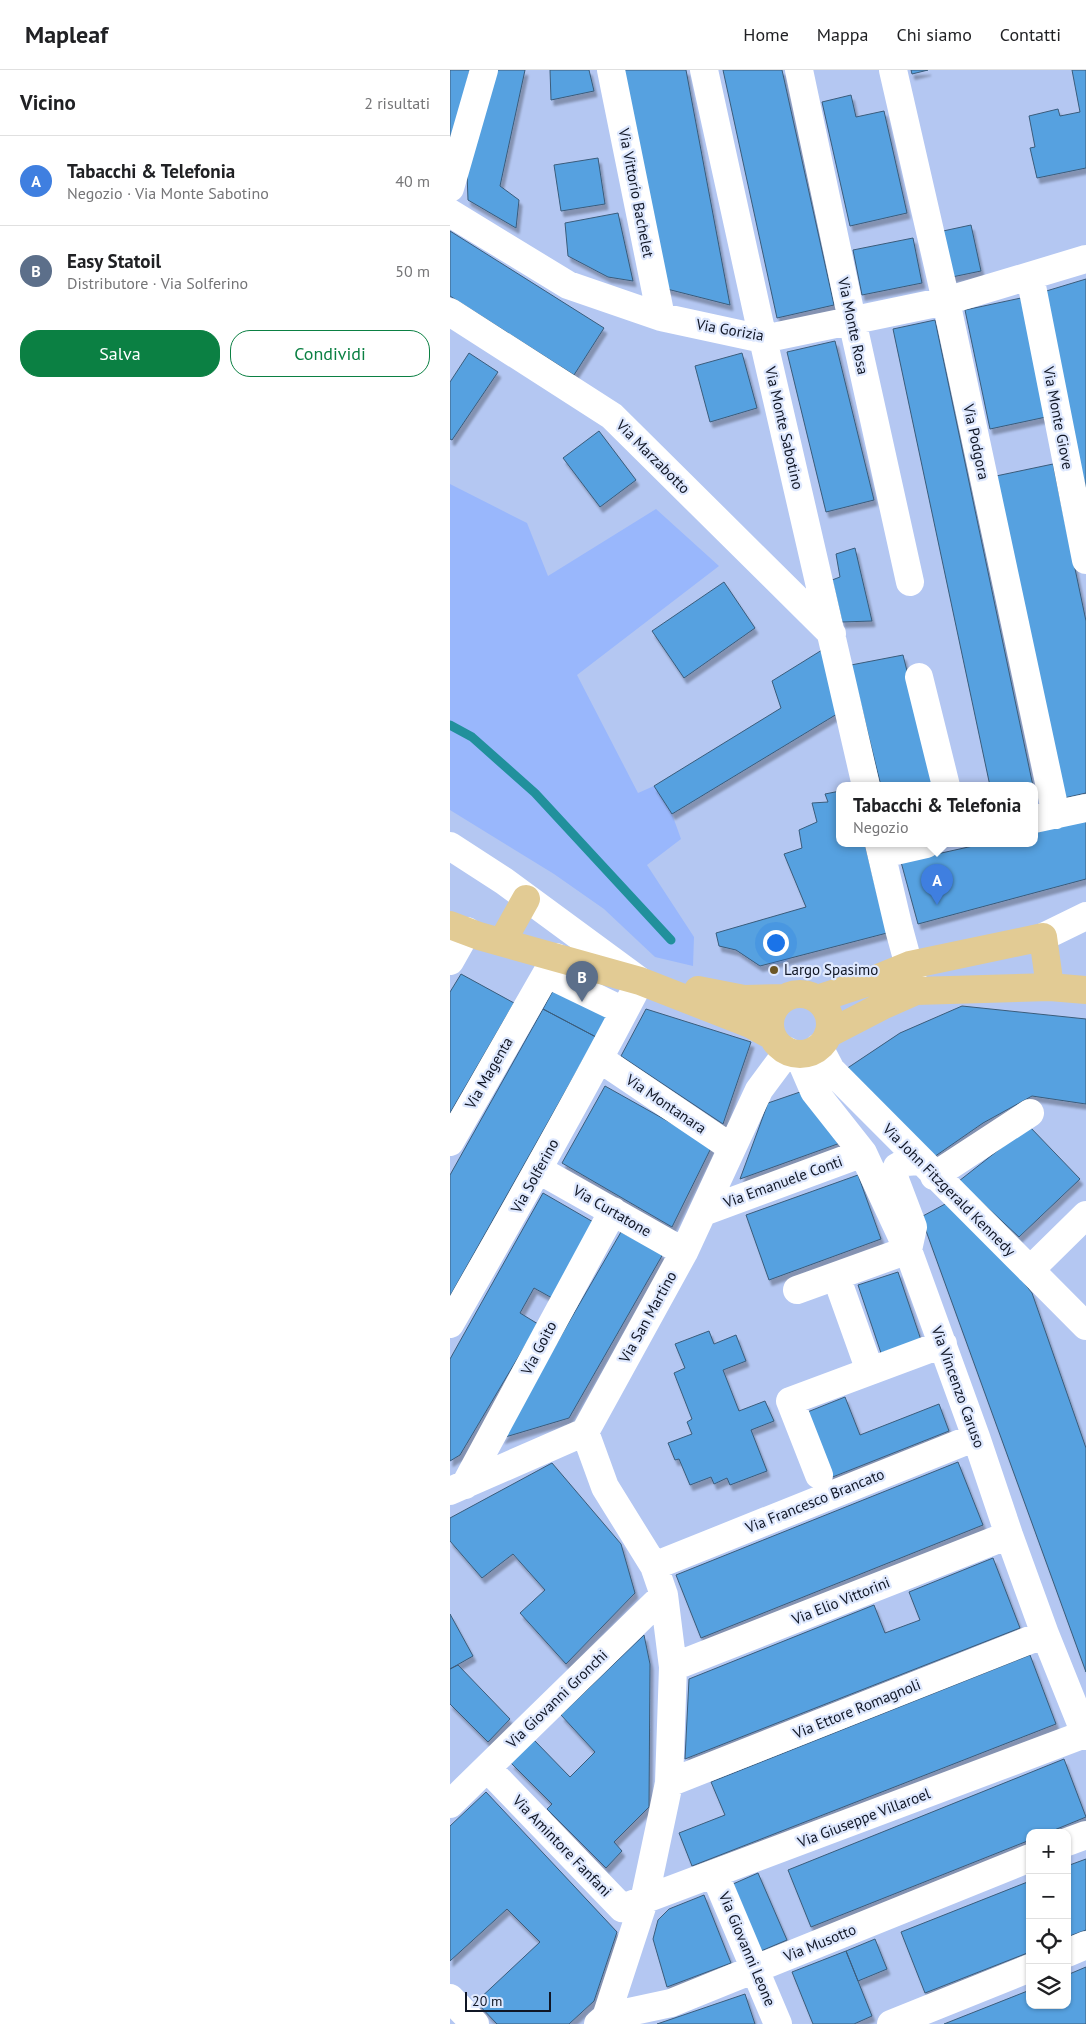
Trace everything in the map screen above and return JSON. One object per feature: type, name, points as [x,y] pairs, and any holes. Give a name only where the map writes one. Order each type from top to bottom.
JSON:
[{"type":"main road","points":[[475,934],[526,898]]},
{"type":"main road","points":[[475,934],[551,965],[744,999],[785,998],[801,994],[817,998],[866,983],[913,978],[1086,990]]},
{"type":"main road","points":[[797,1049],[882,1006],[913,978],[1043,937],[1050,987]]},
{"type":"main road","points":[[640,981],[750,1024],[797,1049]]},
{"type":"main road","points":[[785,998],[773,1010],[770,1018],[797,1049]]},
{"type":"main road","points":[[797,1049],[830,1024],[829,1014],[817,998]]},
{"type":"street","points":[[450,188],[484,70]]},
{"type":"street","name":"Via Vittorio Bachelet","points":[[610,70],[661,316]]},
{"type":"street","name":"Via Monte Sabotino","points":[[704,70],[865,782]]},
{"type":"street","name":"Via Monte Rosa","points":[[800,70],[852,320],[910,582]]},
{"type":"street","name":"Via Podgora","points":[[893,70],[946,301],[1045,817]]},
{"type":"street","name":"Via Gorizia","points":[[450,212],[568,285],[661,316],[764,339],[946,301],[1086,259]]},
{"type":"street","name":"Via Monte Giove","points":[[1030,276],[1084,544]]},
{"type":"street","name":"Via Marzabotto","points":[[450,312],[612,416],[832,634]]},
{"type":"street","points":[[919,677],[945,782]]},
{"type":"street","points":[[1045,817],[1086,808]]},
{"type":"street","points":[[450,846],[504,881],[640,981]]},
{"type":"street","points":[[898,847],[880,849],[913,978]]},
{"type":"street","points":[[1043,937],[1086,916]]},
{"type":"street","points":[[1043,937],[1086,928]]},
{"type":"street","points":[[450,961],[475,934]]},
{"type":"street","points":[[551,965],[621,1018]]},
{"type":"street","name":"Via Magenta","points":[[450,1142],[551,965]]},
{"type":"street","name":"Via Solferino","points":[[450,1324],[600,1060],[640,981]]},
{"type":"street","name":"Via San Martino","points":[[585,1432],[684,1252],[759,1090],[797,1049]]},
{"type":"street","name":"Via Vincenzo Caruso","points":[[797,1049],[814,1091],[863,1153],[908,1250],[976,1436],[1045,1634],[1086,1735]]},
{"type":"street","name":"Via John Fitzgerald Kennedy","points":[[797,1049],[830,1070],[1086,1326]]},
{"type":"street","name":"Via Montanara","points":[[600,1060],[732,1148]]},
{"type":"street","points":[[797,1290],[908,1250],[913,1227],[894,1177],[897,1167],[906,1162],[927,1168],[1030,1113]]},
{"type":"street","name":"Via Emanuele Conti","points":[[703,1212],[863,1153]]},
{"type":"street","name":"Via Curtatone","points":[[539,1170],[684,1252]]},
{"type":"street","name":"Via Goito","points":[[457,1488],[613,1211]]},
{"type":"street","points":[[1030,1270],[1086,1215]]},
{"type":"street","points":[[836,1276],[870,1371]]},
{"type":"street","points":[[819,1475],[790,1401],[943,1344]]},
{"type":"street","points":[[457,1488],[585,1432],[605,1487],[654,1566],[664,1595],[673,1667],[670,1783],[644,1901],[602,2021]]},
{"type":"street","name":"Via Francesco Brancato","points":[[654,1566],[976,1436]]},
{"type":"street","name":"Via Elio Vittorini","points":[[673,1667],[1009,1535]]},
{"type":"street","name":"Via Giovanni Gronchi","points":[[450,1804],[664,1595]]},
{"type":"street","name":"Via Ettore Romagnoli","points":[[670,1783],[1045,1634]]},
{"type":"street","name":"Via Giuseppe Villaroel","points":[[644,1901],[1086,1735]]},
{"type":"street","name":"Via Amintore Fanfani","points":[[486,1768],[622,1908],[644,1901]]},
{"type":"street","points":[[1071,1841],[1086,1835]]},
{"type":"street","name":"Via Musotto","points":[[602,2021],[671,2003],[1026,1860]]},
{"type":"street","name":"Via Giovanni Leone","points":[[715,1875],[778,2024]]},
{"type":"street","points":[[1071,1952],[1086,1946]]},
{"type":"street","points":[[891,2024],[1026,1970]]},
{"type":"street","points":[[450,1998],[475,2024]]},
{"type":"shaded area","points":[[450,484],[527,523],[548,576],[656,509],[719,566],[577,675],[638,793],[654,786],[672,814],[681,839],[647,865],[694,937],[693,966],[655,957],[604,909],[554,874],[450,810]]},
{"type":"building","points":[[450,70],[470,70],[450,149]]},
{"type":"building","points":[[496,70],[525,70],[500,186],[519,200],[516,228],[468,200],[467,173]]},
{"type":"building","points":[[550,70],[589,70],[594,91],[551,100]]},
{"type":"building","points":[[622,70],[686,70],[730,305],[663,288]]},
{"type":"building","points":[[723,70],[782,70],[834,305],[777,318]]},
{"type":"building","points":[[911,70],[928,70],[912,74]]},
{"type":"building","points":[[1072,70],[1086,70],[1086,168],[1037,178],[1030,148],[1035,147],[1029,116],[1058,109],[1060,116],[1080,112]]},
{"type":"building","points":[[851,95],[856,117],[884,111],[907,213],[850,226],[822,102]]},
{"type":"building","points":[[598,158],[605,204],[561,211],[554,165]]},
{"type":"building","points":[[618,213],[633,281],[608,277],[568,256],[565,223]]},
{"type":"building","points":[[971,225],[981,271],[952,277],[943,231]]},
{"type":"building","points":[[450,231],[604,328],[574,375],[450,296]]},
{"type":"building","points":[[913,238],[922,283],[862,295],[853,250]]},
{"type":"building","points":[[1086,279],[1086,492],[1043,292]]},
{"type":"building","points":[[1021,298],[1046,417],[990,429],[965,310]]},
{"type":"building","points":[[935,320],[1032,782],[989,782],[893,329]]},
{"type":"building","points":[[835,341],[874,500],[826,512],[787,352]]},
{"type":"building","points":[[469,353],[498,372],[452,440],[450,439],[450,382]]},
{"type":"building","points":[[742,353],[757,408],[710,422],[695,366]]},
{"type":"building","points":[[599,431],[636,480],[600,507],[563,458]]},
{"type":"building","points":[[1053,464],[1086,621],[1086,793],[1064,798],[996,476]]},
{"type":"building","points":[[855,548],[872,621],[842,622],[832,580],[840,577],[836,554]]},
{"type":"building","points":[[724,582],[755,628],[684,678],[652,631]]},
{"type":"building","points":[[822,650],[837,714],[672,814],[654,786],[781,708],[772,681]]},
{"type":"building","points":[[903,655],[935,782],[880,782],[851,665]]},
{"type":"building","points":[[836,792],[836,847],[866,847],[887,933],[760,966],[736,950],[719,946],[716,933],[806,907],[784,854],[802,848],[799,830],[817,822],[812,803],[828,802],[825,794]]},
{"type":"building","points":[[1086,820],[1086,879],[918,924],[901,862],[968,847],[1038,847],[1038,831]]},
{"type":"building","points":[[563,972],[614,1004],[596,1037],[543,1009]]},
{"type":"building","points":[[461,974],[514,1003],[450,1113],[450,992]]},
{"type":"building","points":[[962,1006],[1086,1019],[1086,1104],[1032,1096],[983,1123],[934,1157],[843,1071],[900,1033]]},
{"type":"building","points":[[543,1009],[596,1037],[450,1296],[450,1175]]},
{"type":"building","points":[[646,1009],[751,1042],[723,1124],[621,1056]]},
{"type":"building","points":[[605,1086],[712,1146],[672,1227],[562,1163]]},
{"type":"building","points":[[800,1092],[843,1142],[740,1179],[768,1103]]},
{"type":"building","points":[[1029,1126],[1080,1179],[1019,1237],[959,1181]]},
{"type":"building","points":[[858,1175],[881,1239],[769,1280],[746,1215]]},
{"type":"building","points":[[543,1193],[595,1223],[552,1298],[534,1288],[520,1313],[538,1324],[460,1455],[450,1461],[450,1359]]},
{"type":"building","points":[[947,1203],[1018,1275],[1032,1293],[1086,1448],[1086,1672],[921,1217]]},
{"type":"building","points":[[621,1232],[663,1254],[569,1418],[502,1438]]},
{"type":"building","points":[[898,1272],[921,1340],[881,1353],[858,1285]]},
{"type":"building","points":[[709,1331],[714,1344],[736,1335],[746,1361],[723,1370],[739,1411],[765,1401],[774,1421],[751,1430],[767,1471],[730,1485],[727,1478],[714,1484],[711,1477],[690,1485],[679,1459],[675,1460],[668,1443],[692,1434],[687,1422],[692,1419],[674,1373],[685,1368],[675,1344]]},
{"type":"building","points":[[845,1397],[860,1435],[939,1404],[949,1431],[825,1480],[800,1415]]},
{"type":"building","points":[[958,1462],[983,1525],[701,1638],[676,1575]]},
{"type":"building","points":[[552,1463],[621,1544],[635,1593],[566,1664],[520,1613],[545,1590],[513,1554],[482,1578],[450,1541],[450,1518]]},
{"type":"building","points":[[993,1558],[1020,1628],[685,1759],[689,1679],[874,1605],[885,1633],[920,1620],[909,1592]]},
{"type":"building","points":[[450,1614],[473,1656],[450,1669]]},
{"type":"building","points":[[644,1635],[650,1664],[649,1807],[614,1842],[622,1851],[606,1868],[547,1809],[552,1804],[511,1763],[534,1740],[570,1777],[595,1752],[561,1715]]},
{"type":"building","points":[[1030,1655],[1056,1724],[692,1866],[679,1833],[725,1815],[711,1782]]},
{"type":"building","points":[[458,1665],[510,1719],[488,1742],[450,1704],[450,1669]]},
{"type":"building","points":[[1064,1759],[1086,1817],[1057,1829],[1026,1829],[1026,1842],[811,1927],[788,1870]]},
{"type":"building","points":[[486,1792],[617,1932],[594,2001],[569,2024],[497,2024],[476,2002],[540,1942],[507,1909],[450,1961],[450,1826]]},
{"type":"building","points":[[1086,1859],[1086,1930],[1071,1936],[1071,1874],[1071,1865]]},
{"type":"building","points":[[758,1873],[787,1940],[761,1951],[733,1884]]},
{"type":"building","points":[[1026,1883],[1026,1954],[925,1993],[901,1932]]},
{"type":"building","points":[[704,1895],[731,1963],[667,1987],[653,1939],[658,1920],[669,1909]]},
{"type":"building","points":[[875,1939],[887,1969],[858,1981],[846,1951]]},
{"type":"building","points":[[846,1951],[872,2016],[854,2024],[813,2024],[792,1972]]},
{"type":"building","points":[[1086,1967],[1086,2024],[944,2024],[1026,1992],[1026,2009],[1071,2009],[1071,1973]]},
{"type":"building","points":[[745,1994],[755,2024],[657,2024]]},
{"type":"waterway","points":[[450,725],[472,737],[535,793],[671,940]]},
{"type":"place","name":"Tabacchi & Telefonia","points":[[937,905]]},
{"type":"place","name":"Largo Spasimo","points":[[774,970]]},
{"type":"place","name":"Easy Statoil","points":[[582,1002]]}]
